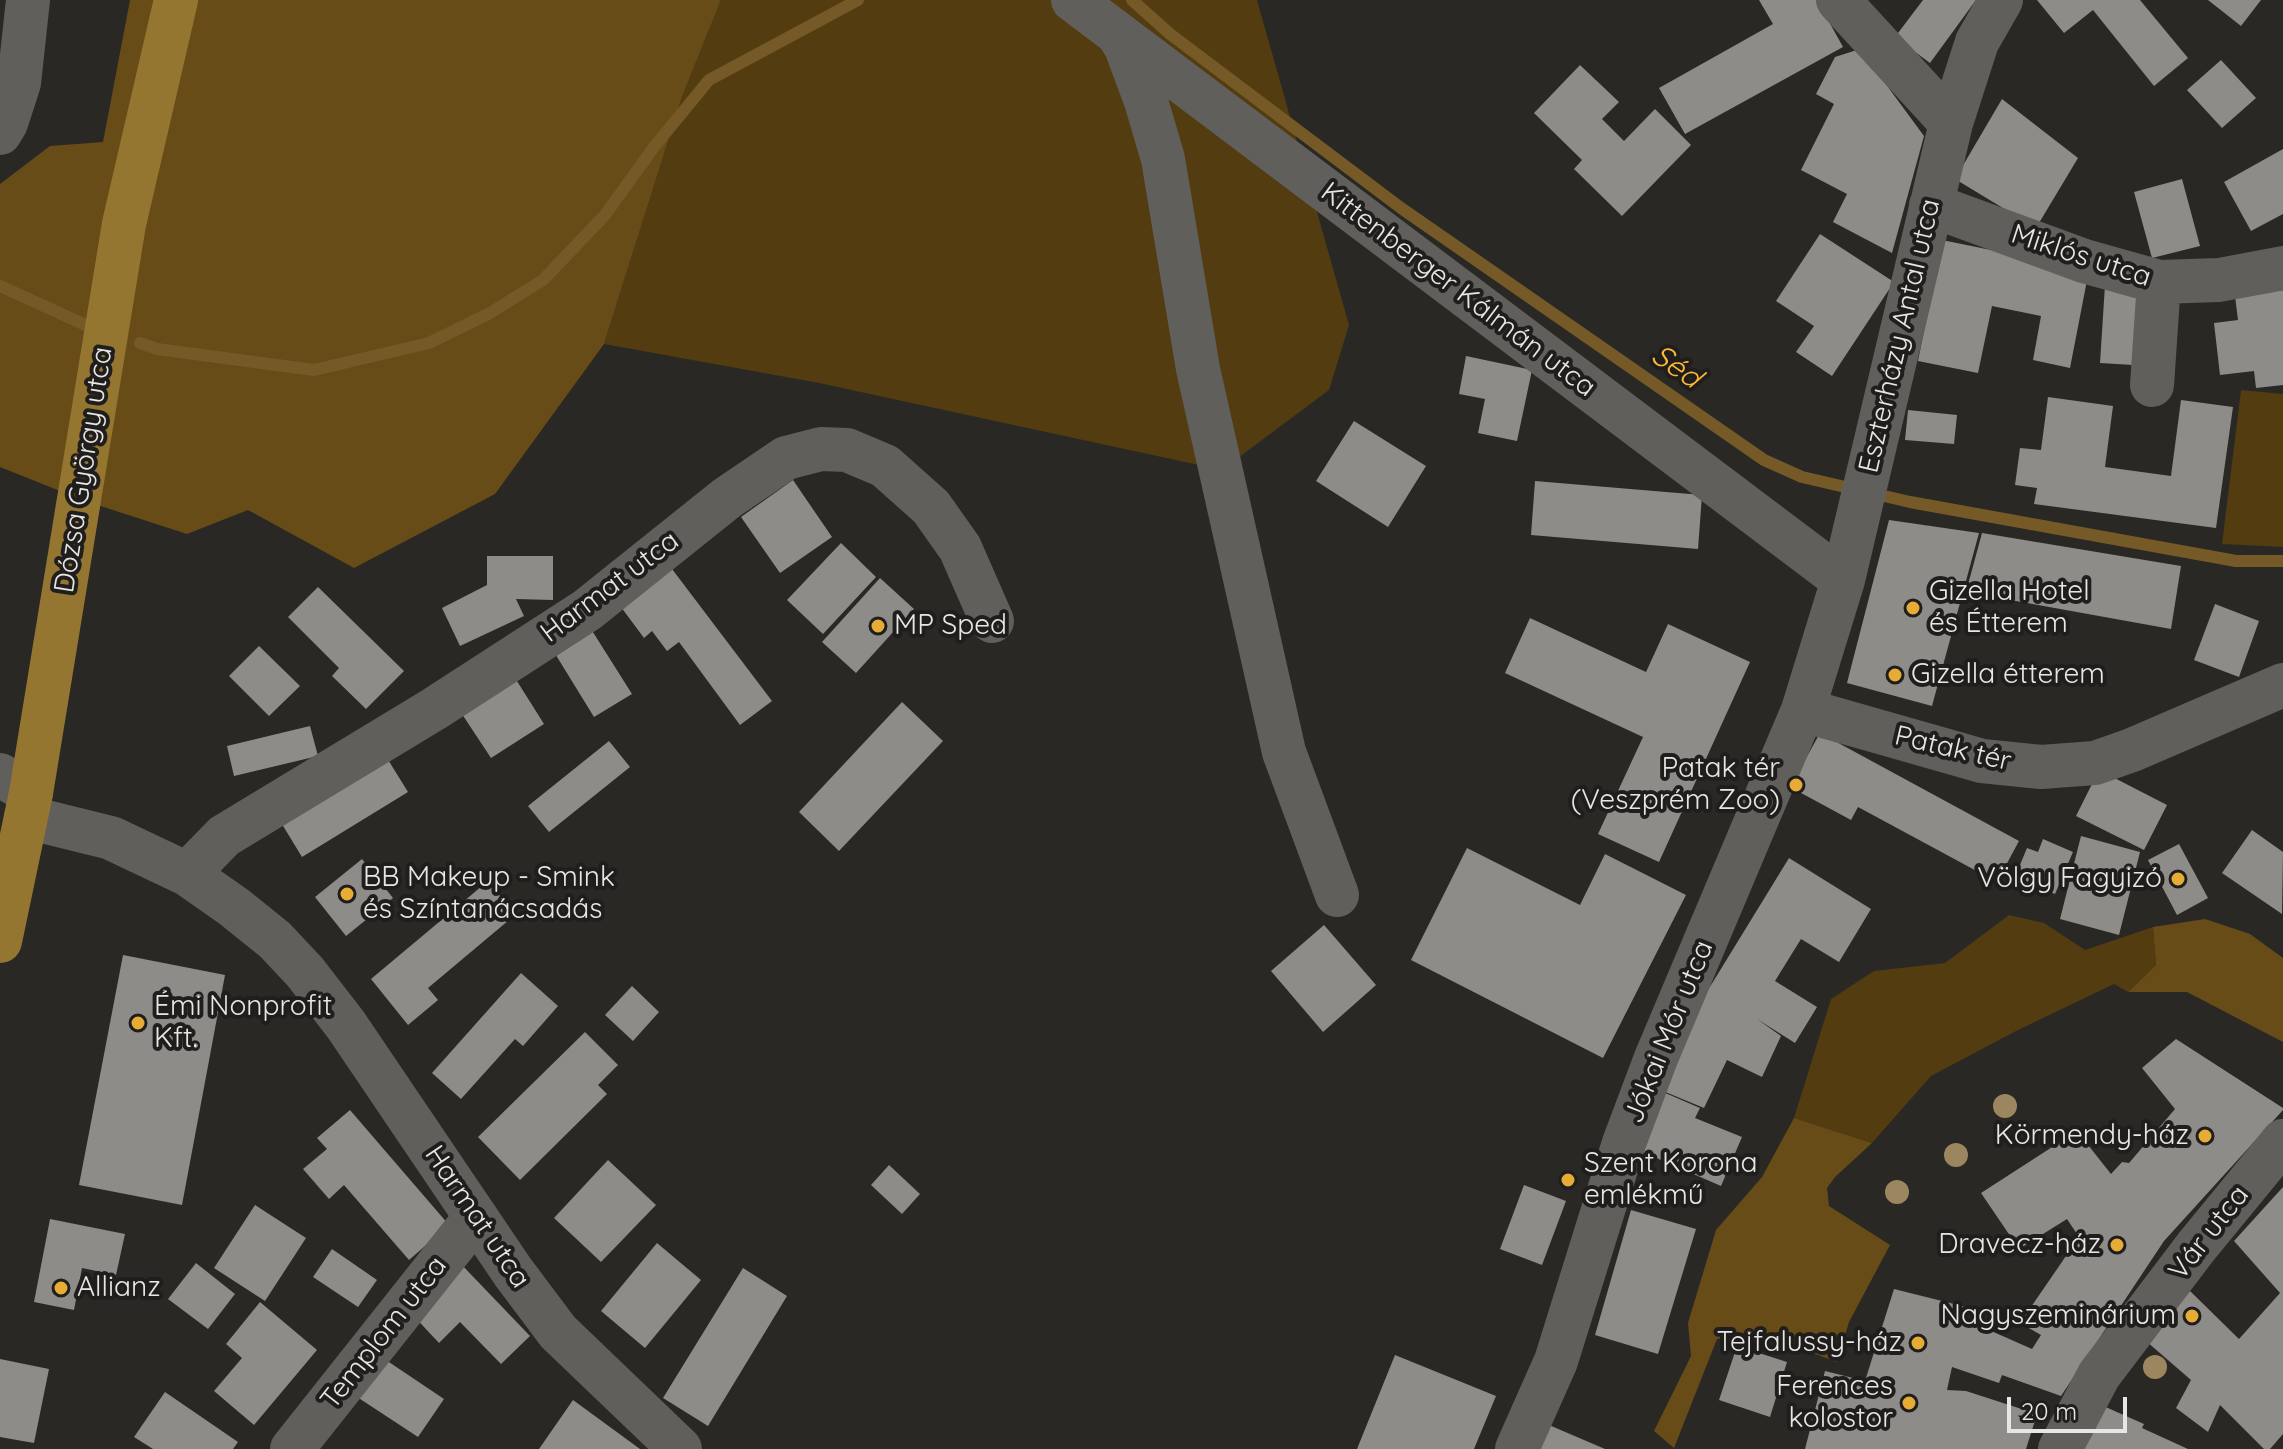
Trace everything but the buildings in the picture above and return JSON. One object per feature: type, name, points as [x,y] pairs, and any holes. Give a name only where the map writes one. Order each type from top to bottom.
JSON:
[{"type":"main road","name":"Dózsa György utca","points":[[0,941],[19,795],[124,224],[176,0]]},
{"type":"street","points":[[0,133],[19,83],[28,0]]},
{"type":"street","name":"Kittenberger Kálmán utca","points":[[1073,0],[1843,580]]},
{"type":"street","points":[[1838,0],[1951,123]]},
{"type":"street","name":"Eszterházy Antal utca","points":[[1803,710],[1843,580],[1951,123],[1977,42],[2001,0]]},
{"type":"street","points":[[1119,35],[1136,74],[1163,159],[1198,369],[1284,752],[1337,895]]},
{"type":"street","name":"Miklós utca","points":[[1931,205],[2084,261],[2159,282],[2219,280],[2283,268]]},
{"type":"street","points":[[2152,385],[2159,282]]},
{"type":"street","name":"Harmat utca","points":[[187,874],[224,836],[434,709],[587,610],[727,498],[786,458],[821,449],[847,450],[885,466],[931,507],[960,548],[992,621]]},
{"type":"street","name":"Patak tér","points":[[1803,710],[1982,761],[2041,767],[2095,763],[2283,685]]},
{"type":"street","name":"Jókai Mór utca","points":[[1517,1449],[1556,1361],[1624,1143],[1656,1058],[1803,710]]},
{"type":"street","name":"Harmat utca","points":[[19,795],[187,874],[275,940],[305,972],[346,1025],[513,1272],[558,1332],[680,1449]]},
{"type":"street","name":"Vár utca","points":[[2060,1449],[2099,1375],[2196,1247],[2283,1141]]},
{"type":"street","name":"Templom utca","points":[[292,1449],[476,1217]]},
{"type":"shaded area","points":[[130,0],[721,0],[682,97],[604,344],[495,494],[354,568],[248,510],[187,534],[85,501],[0,467],[0,184],[50,146],[103,142]]},
{"type":"shaded area","points":[[721,0],[1257,0],[1349,325],[1329,390],[1222,470],[819,383],[604,344],[682,97]]},
{"type":"shaded area","points":[[2241,390],[2283,394],[2283,547],[2222,544]]},
{"type":"shaded area","points":[[2009,915],[2044,923],[2085,950],[2153,927],[2156,965],[2128,992],[2114,984],[1931,1076],[1872,1143],[1794,1118],[1831,999],[1874,971],[1945,963]]},
{"type":"shaded area","points":[[2205,919],[2250,934],[2283,958],[2283,1042],[2187,992],[2128,992],[2156,965],[2153,927]]},
{"type":"shaded area","points":[[1794,1118],[1872,1143],[1827,1188],[1829,1206],[1890,1245],[1849,1322],[1837,1362],[1764,1335],[1742,1333],[1717,1339],[1674,1448],[1654,1431],[1691,1356],[1688,1323],[1716,1230],[1762,1177]]},
{"type":"waterway","points":[[140,343],[157,349],[314,370],[429,343],[490,313],[543,280],[605,215],[654,147],[709,80],[858,0]]},
{"type":"waterway","name":"Séd","points":[[1132,0],[1170,34],[1401,208],[1764,460],[1802,477],[1910,502],[2236,561],[2283,561]]},
{"type":"waterway","points":[[0,286],[92,328]]},
{"type":"place","name":"Gizella Hotel és Étterem","points":[[1913,608]]},
{"type":"place","name":"MP Sped","points":[[878,626]]},
{"type":"place","name":"Gizella étterem","points":[[1895,675]]},
{"type":"place","name":"Patak tér (Veszprém Zoo)","points":[[1796,785]]},
{"type":"place","name":"Völgy Fagyizó","points":[[2178,879]]},
{"type":"place","name":"BB Makeup - Smink és Színtanácsadás","points":[[347,894]]},
{"type":"place","name":"Émi Nonprofit Kft.","points":[[138,1023]]},
{"type":"place","name":"Körmendy-ház","points":[[2205,1136]]},
{"type":"place","name":"Szent Korona emlékmű","points":[[1568,1180]]},
{"type":"place","name":"Dravecz-ház","points":[[2117,1245]]},
{"type":"place","name":"Allianz","points":[[61,1288]]},
{"type":"place","name":"Nagyszeminárium","points":[[2192,1316]]},
{"type":"place","name":"Tejfalussy-ház","points":[[1918,1343]]},
{"type":"place","name":"Ferences kolostor","points":[[1909,1403]]}]
